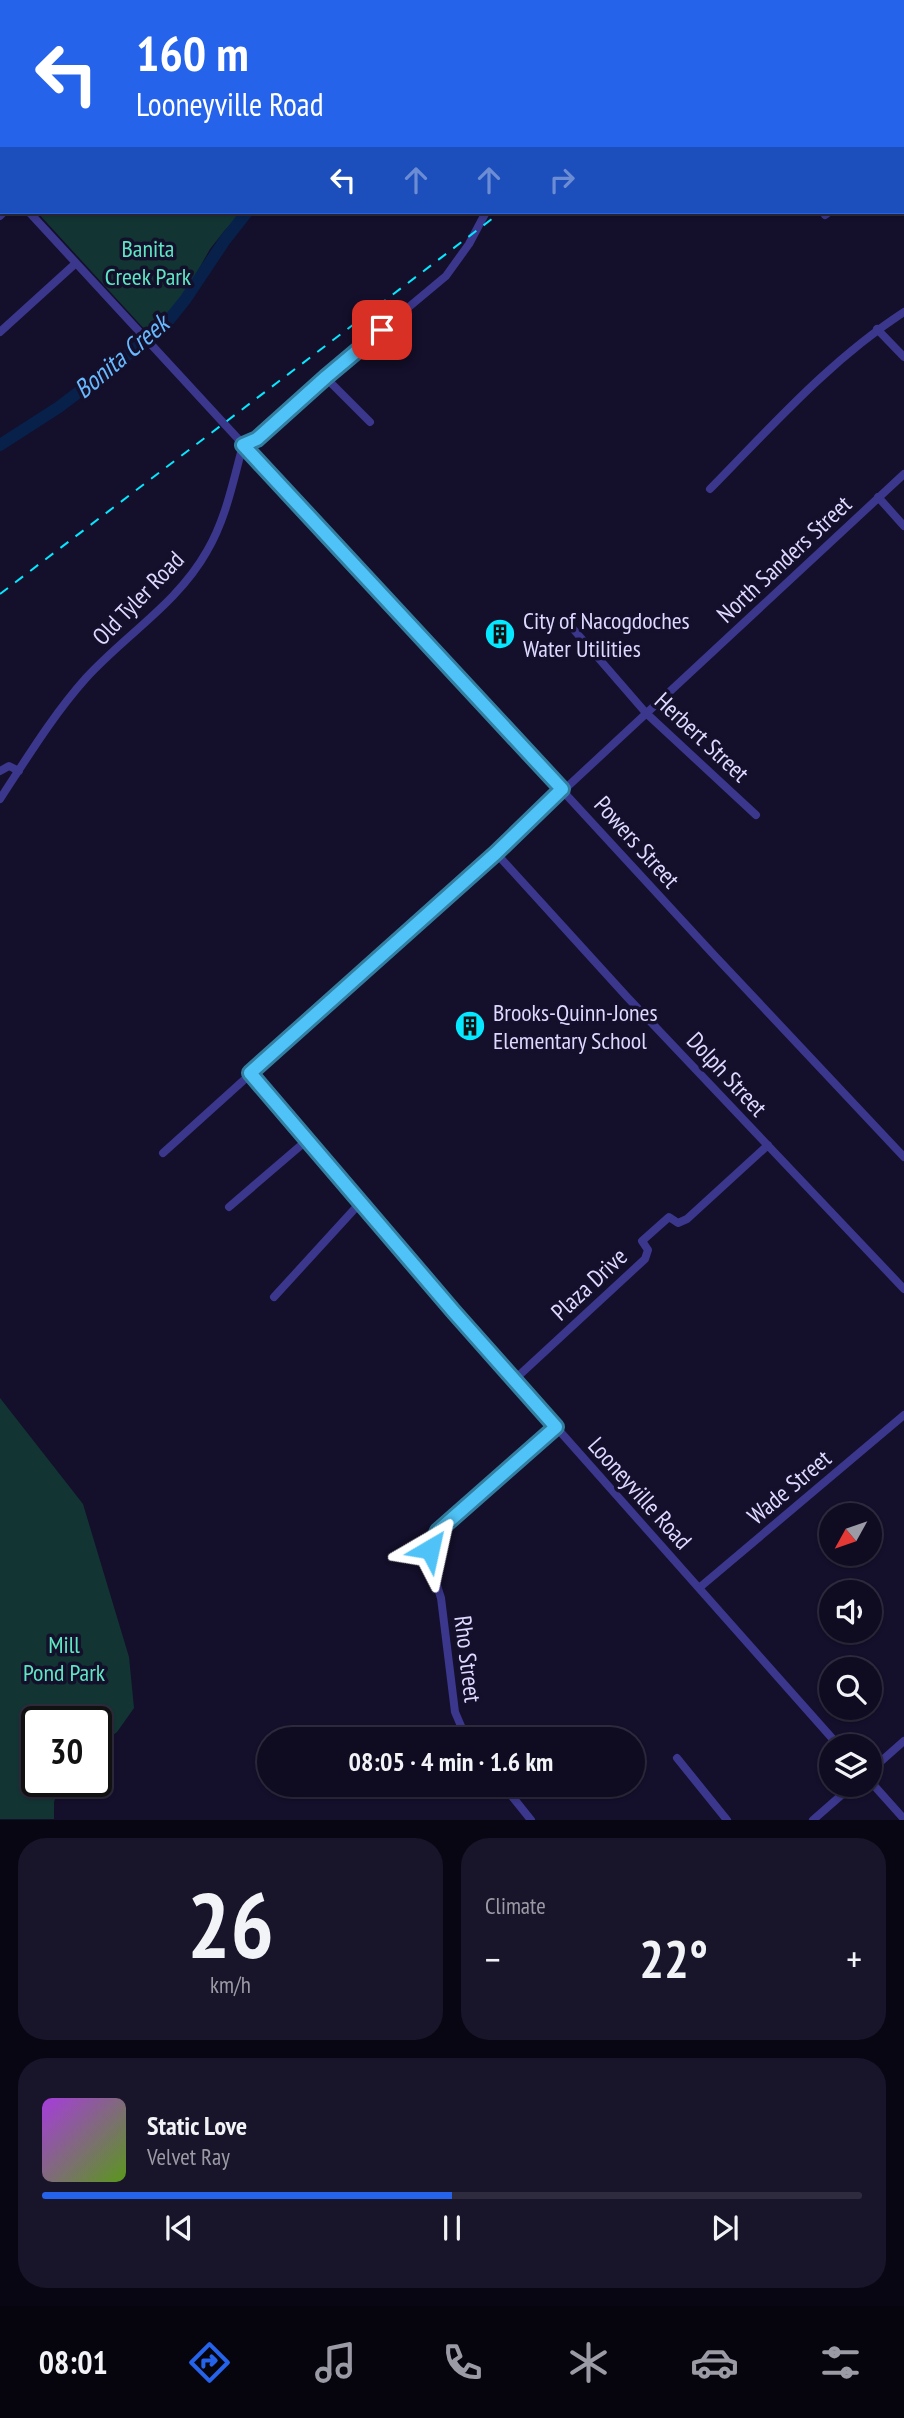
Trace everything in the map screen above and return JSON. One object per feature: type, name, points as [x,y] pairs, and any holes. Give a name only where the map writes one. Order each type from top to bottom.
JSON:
[{"type":"street","name":"Powers Street","points":[[31,214],[713,954],[904,1157]]},
{"type":"street","points":[[243,445],[257,439],[446,276],[469,244],[485,214]]},
{"type":"street","points":[[0,332],[76,263]]},
{"type":"street","points":[[710,489],[828,369],[877,329],[904,312]]},
{"type":"street","points":[[877,329],[904,357]]},
{"type":"street","points":[[326,377],[370,422]]},
{"type":"street","name":"Old Tyler Road","points":[[0,799],[60,709],[87,677],[178,591],[198,567],[217,531],[243,445]]},
{"type":"street","name":"North Sanders Street","points":[[163,1153],[496,853],[904,474]]},
{"type":"street","points":[[878,497],[904,526]]},
{"type":"street","name":"Herbert Street","points":[[568,623],[646,713],[757,815]]},
{"type":"street","points":[[0,771],[9,766],[19,771]]},
{"type":"street","name":"Dolph Street","points":[[496,853],[628,998],[904,1289]]},
{"type":"street","name":"Looneyville Road","points":[[250,1073],[514,1380],[828,1734]]},
{"type":"street","points":[[229,1207],[306,1141]]},
{"type":"street","name":"Plaza Drive","points":[[514,1380],[645,1259],[648,1248],[642,1241],[669,1217],[678,1223],[687,1219],[768,1145]]},
{"type":"street","points":[[274,1297],[360,1203]]},
{"type":"street","name":"Wade Street","points":[[699,1588],[904,1415]]},
{"type":"street","name":"Rho Street","points":[[461,1727],[455,1712],[441,1598],[431,1567],[432,1541],[438,1531],[556,1427]]},
{"type":"street","points":[[882,1760],[904,1741]]},
{"type":"street","points":[[677,1758],[727,1819]]},
{"type":"street","points":[[882,1794],[904,1819]]},
{"type":"street","points":[[513,1797],[531,1819]]},
{"type":"street","points":[[813,1819],[839,1797]]},
{"type":"green space","name":"Banita Creek Park","points":[[39,214],[242,214],[210,249],[183,297],[169,314],[147,332]]},
{"type":"green space","name":"Mill Pond Park","points":[[0,1398],[83,1504],[129,1657],[134,1708],[112,1736],[112,1706],[21,1706],[21,1797],[56,1797],[54,1819],[0,1819]]},
{"type":"waterway","name":"Bonita Creek","points":[[0,445],[59,407],[168,321],[245,214]]},
{"type":"railway","points":[[0,594],[498,214]]},
{"type":"place","name":"City of Nacogdoches Water Utilities","points":[[500,634]]},
{"type":"place","name":"Brooks-Quinn-Jones Elementary School","points":[[470,1026]]},
{"type":"route","points":[[382,330],[257,439],[243,445],[562,789],[496,853],[250,1073],[306,1141],[556,1427],[438,1531],[430,1549]]}]
